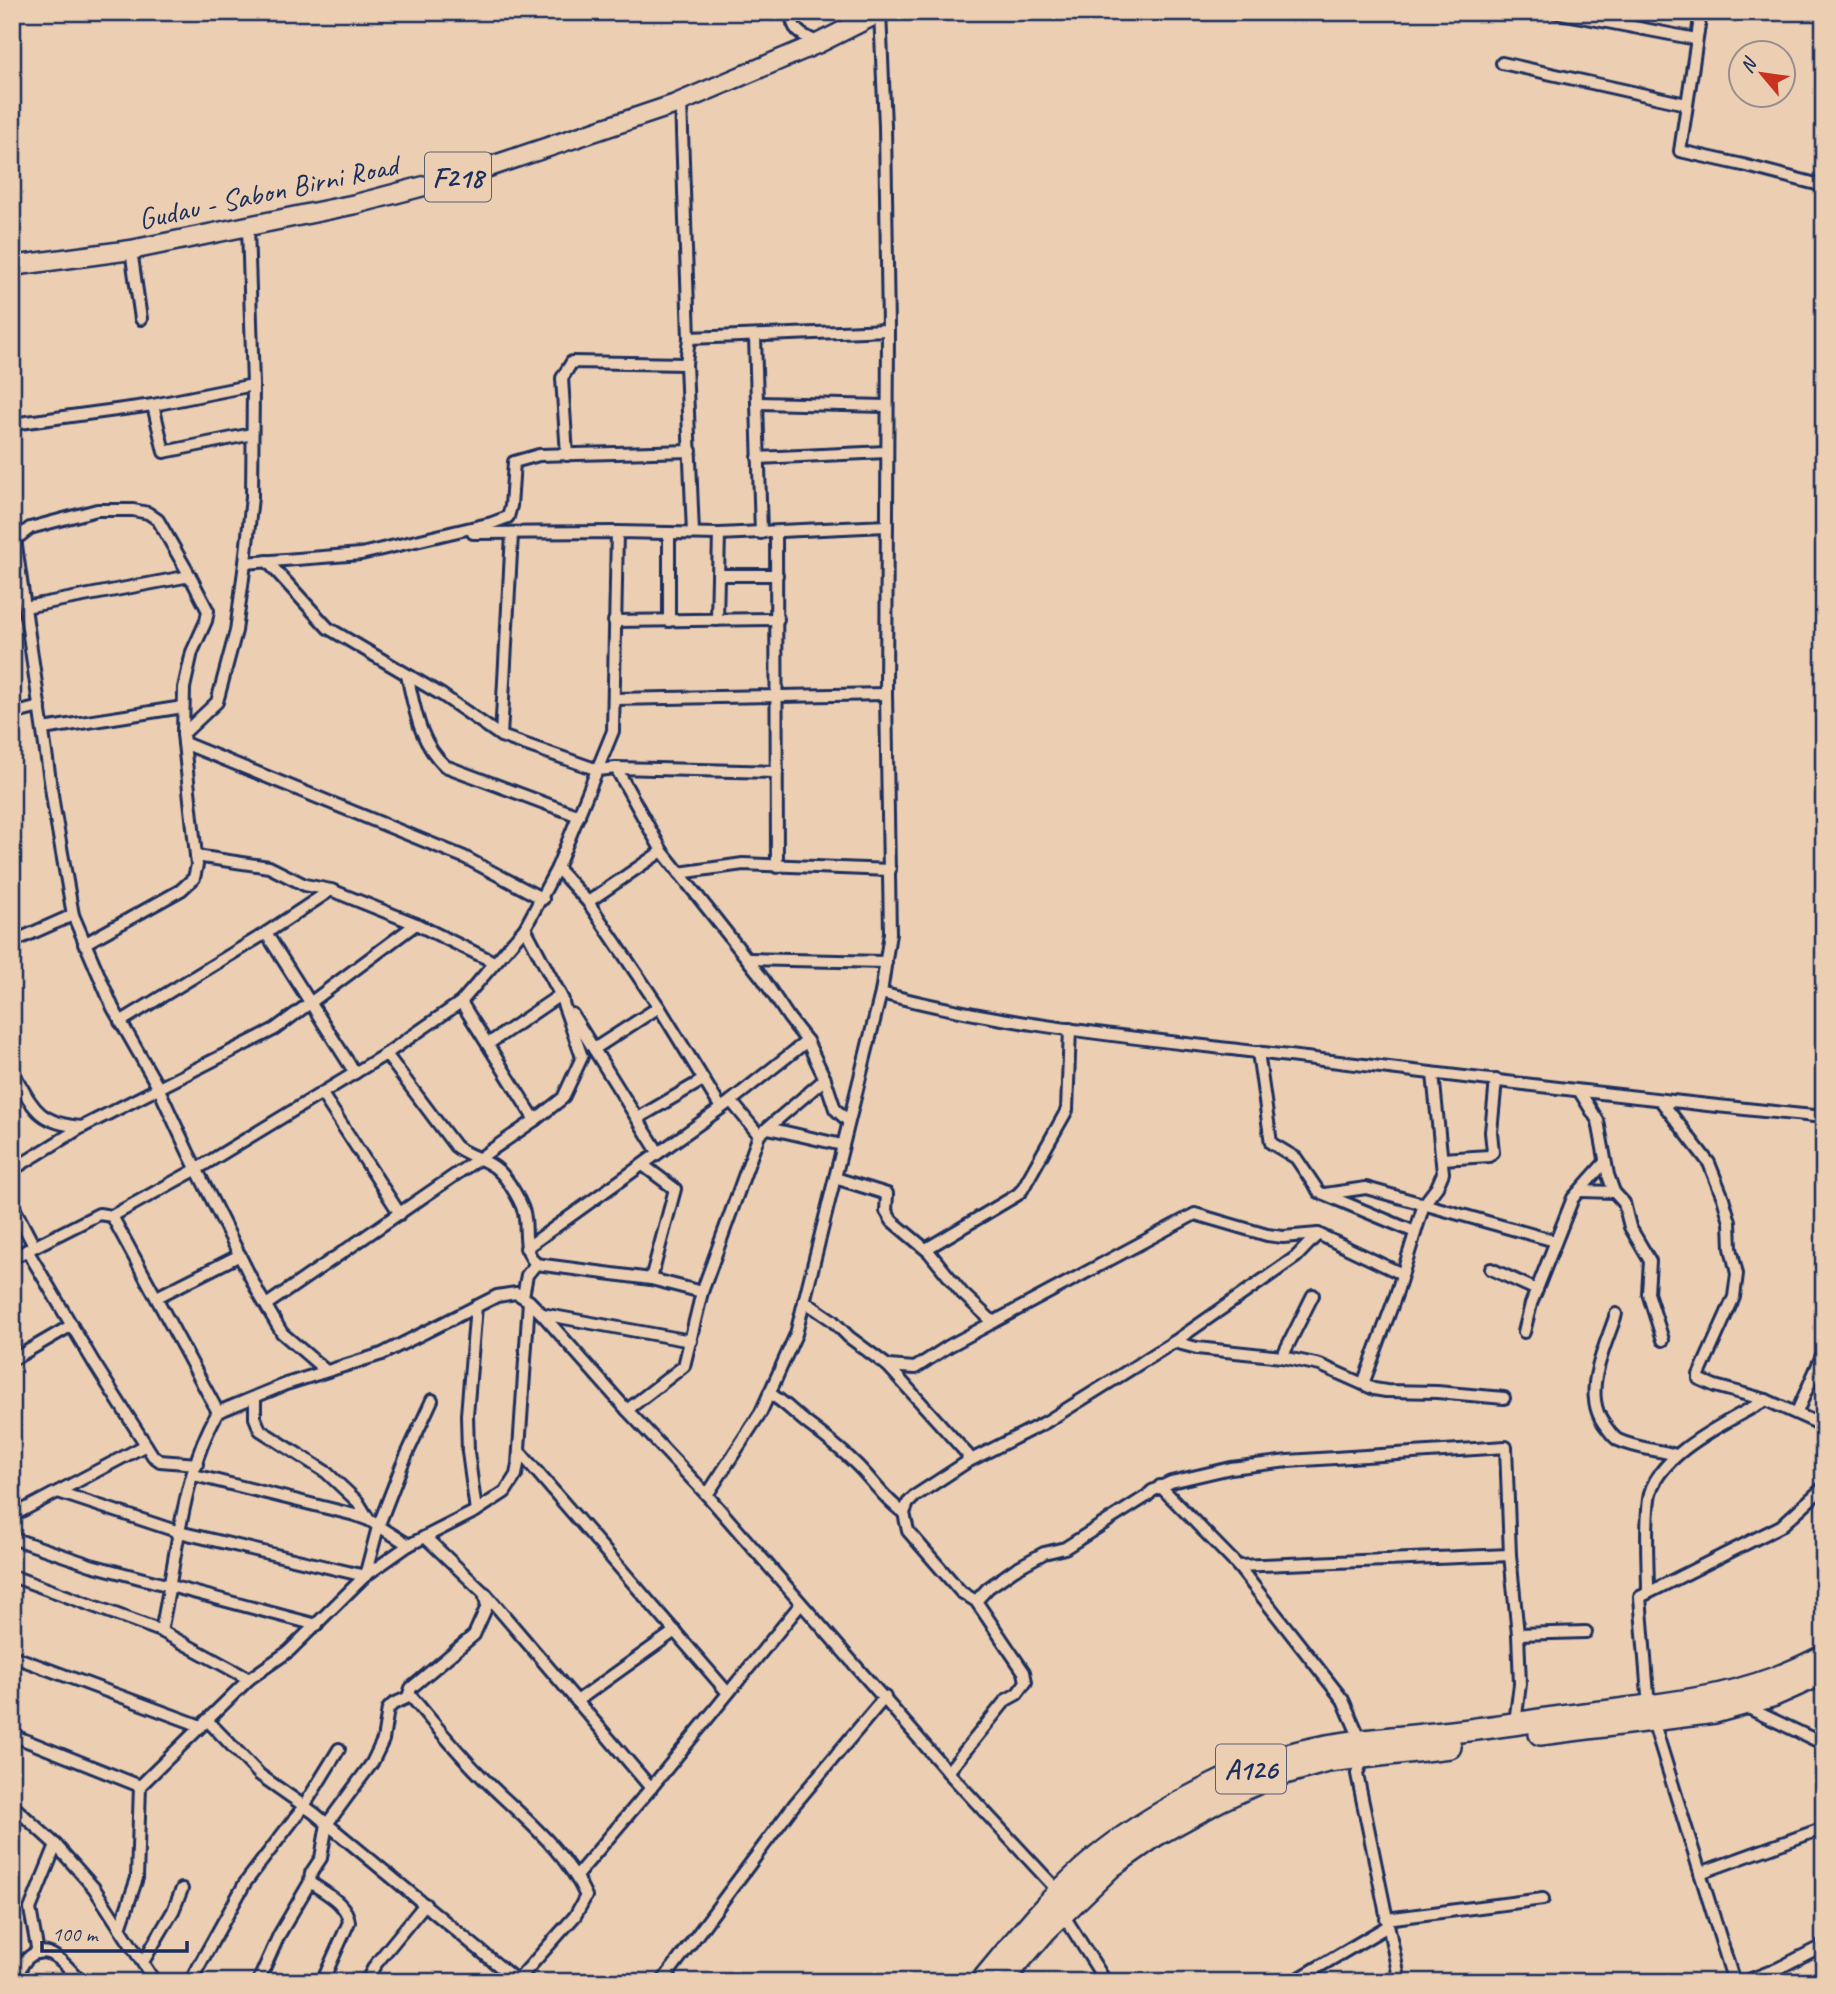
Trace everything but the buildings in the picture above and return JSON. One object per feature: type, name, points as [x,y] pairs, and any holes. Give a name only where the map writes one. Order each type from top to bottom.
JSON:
[{"type":"highway","name":"A126","points":[[1651,1714],[1738,1691],[1803,1667],[1824,1656]]},
{"type":"highway","name":"A126","points":[[1001,1982],[1096,1857],[1119,1840],[1207,1789],[1261,1764],[1290,1754],[1352,1755],[1651,1714],[1702,1714],[1743,1706],[1824,1673]]},
{"type":"highway","name":"A126","points":[[1352,1755],[1445,1733],[1516,1723],[1601,1720]]},
{"type":"highway","name":"A126","points":[[981,1982],[1061,1903]]},
{"type":"main road","name":"Gudau - Sabon Birni Road","points":[[12,266],[131,250],[356,204],[462,176],[681,102],[819,43],[880,12]]},
{"type":"street","points":[[792,12],[797,31],[819,43]]},
{"type":"street","points":[[707,1495],[761,1412],[796,1334],[881,993],[890,933],[886,694],[885,126],[880,12]]},
{"type":"street","points":[[1555,12],[1696,39]]},
{"type":"street","points":[[1701,12],[1680,151],[1824,186]]},
{"type":"street","points":[[1502,62],[1686,104]]},
{"type":"street","points":[[681,102],[690,338],[686,363],[693,533]]},
{"type":"street","points":[[183,739],[217,702],[236,631],[245,563],[252,497],[253,385],[248,226]]},
{"type":"street","points":[[131,250],[141,319]]},
{"type":"street","points":[[690,338],[887,330]]},
{"type":"street","points":[[755,337],[761,533]]},
{"type":"street","points":[[567,454],[562,378],[572,362],[686,363]]},
{"type":"street","points":[[12,424],[153,405],[253,385]]},
{"type":"street","points":[[759,403],[887,406]]},
{"type":"street","points":[[153,405],[164,452],[252,434]]},
{"type":"street","points":[[245,563],[361,554],[459,532],[508,517],[514,462],[539,455],[691,451]]},
{"type":"street","points":[[758,458],[887,452]]},
{"type":"street","points":[[16,539],[30,528],[97,510],[133,510],[148,513],[158,520],[208,611],[188,668],[183,707],[183,739],[196,856],[194,878],[181,890],[84,944]]},
{"type":"street","points":[[12,518],[73,915],[120,1022],[158,1087],[266,1305],[282,1333],[325,1370]]},
{"type":"street","points":[[459,532],[719,534],[886,527]]},
{"type":"street","points":[[12,1258],[99,1214],[112,1216],[197,1169],[386,1054],[461,1002],[525,928],[543,899],[557,868],[613,731],[617,532]]},
{"type":"street","points":[[669,533],[669,621]]},
{"type":"street","points":[[776,533],[777,867]]},
{"type":"street","points":[[501,736],[512,534]]},
{"type":"street","points":[[717,620],[719,534]]},
{"type":"street","points":[[267,561],[328,628],[442,695],[501,736],[598,770],[616,768],[777,772]]},
{"type":"street","points":[[718,575],[777,575]]},
{"type":"street","points":[[25,607],[191,576]]},
{"type":"street","points":[[614,621],[778,619]]},
{"type":"street","points":[[407,675],[416,718],[431,753],[445,766],[579,816]]},
{"type":"street","points":[[614,699],[886,694]]},
{"type":"street","points":[[12,714],[40,707]]},
{"type":"street","points":[[43,729],[183,707]]},
{"type":"street","points":[[183,739],[464,857],[543,899]]},
{"type":"street","points":[[616,768],[662,851],[748,959],[807,1041],[825,1079],[835,1109],[848,1121]]},
{"type":"street","points":[[588,902],[662,851]]},
{"type":"street","points":[[196,856],[269,867],[305,885],[331,890],[416,924],[494,962]]},
{"type":"street","points":[[679,873],[743,864],[890,870]]},
{"type":"street","points":[[557,868],[588,902],[659,1007],[703,1080],[759,1135]]},
{"type":"street","points":[[120,1022],[331,890]]},
{"type":"street","points":[[12,942],[73,915]]},
{"type":"street","points":[[12,1170],[82,1127],[275,1029],[416,924]]},
{"type":"street","points":[[525,928],[560,995],[658,1152]]},
{"type":"street","points":[[266,933],[355,1073]]},
{"type":"street","points":[[748,959],[886,962]]},
{"type":"street","points":[[881,993],[916,1003],[1070,1029],[1580,1092],[1824,1117]]},
{"type":"street","points":[[488,1044],[560,995]]},
{"type":"street","points":[[266,1305],[479,1160],[563,1098],[582,1057],[560,995]]},
{"type":"street","points":[[461,1002],[535,1120]]},
{"type":"street","points":[[594,1049],[659,1007]]},
{"type":"street","points":[[926,1249],[1017,1195],[1022,1189],[1067,1110],[1070,1029]]},
{"type":"street","points":[[526,1248],[726,1105],[807,1041]]},
{"type":"street","points":[[1258,1052],[1271,1143],[1296,1157],[1319,1192],[1415,1232]]},
{"type":"street","points":[[386,1054],[455,1146],[465,1154],[498,1169],[521,1203],[525,1215],[526,1248],[536,1264]]},
{"type":"street","points":[[12,1070],[30,1103],[45,1119],[61,1125],[82,1127]]},
{"type":"street","points":[[1363,1384],[1424,1204],[1442,1178],[1433,1074]]},
{"type":"street","points":[[627,1410],[684,1366],[702,1292],[759,1135],[825,1079]]},
{"type":"street","points":[[638,1118],[703,1080]]},
{"type":"street","points":[[1442,1159],[1489,1156],[1493,1152],[1491,1132],[1496,1080]]},
{"type":"street","points":[[1580,1092],[1598,1121],[1605,1162],[1614,1192],[1623,1203],[1630,1227],[1648,1253],[1648,1293],[1663,1340]]},
{"type":"street","points":[[322,1094],[400,1214]]},
{"type":"street","points":[[1661,1101],[1709,1163],[1730,1222],[1731,1248],[1737,1274],[1734,1297],[1699,1379],[1714,1386],[1766,1400],[1824,1426]]},
{"type":"street","points":[[768,1128],[842,1145]]},
{"type":"street","points":[[1524,1332],[1537,1290],[1573,1198],[1605,1162]]},
{"type":"street","points":[[643,1165],[675,1189],[651,1279]]},
{"type":"street","points":[[835,1178],[887,1194],[886,1211],[892,1221],[926,1249],[962,1293],[993,1322]]},
{"type":"street","points":[[1325,1194],[1366,1188],[1555,1241]]},
{"type":"street","points":[[1581,1191],[1614,1192]]},
{"type":"street","points":[[12,1204],[31,1248],[72,1325],[153,1456],[160,1461],[355,1515],[410,1545]]},
{"type":"street","points":[[888,1366],[915,1368],[949,1346],[1195,1214],[1267,1235],[1283,1237],[1318,1234],[1402,1274]]},
{"type":"street","points":[[112,1216],[218,1412]]},
{"type":"street","points":[[948,1772],[1006,1700],[1017,1694],[1026,1682],[1024,1672],[976,1601],[961,1591],[908,1531],[904,1513],[908,1503],[967,1462],[1046,1422],[1174,1342],[1309,1246],[1318,1234]]},
{"type":"street","points":[[1301,1236],[1309,1246]]},
{"type":"street","points":[[157,1297],[240,1255]]},
{"type":"street","points":[[536,1264],[651,1279],[702,1292]]},
{"type":"street","points":[[120,1928],[137,1878],[140,1786],[249,1679],[289,1651],[365,1576],[425,1536],[475,1511],[505,1492],[516,1475],[527,1275],[536,1264]]},
{"type":"street","points":[[1491,1269],[1537,1290]]},
{"type":"street","points":[[161,1631],[171,1588],[179,1532],[195,1470],[218,1412],[325,1370],[382,1354],[475,1306],[497,1296],[516,1293],[526,1298],[542,1314],[707,1495],[1061,1903],[1107,1982]]},
{"type":"street","points":[[1282,1357],[1312,1296]]},
{"type":"street","points":[[804,1301],[832,1320],[849,1337],[888,1366],[968,1455],[967,1462]]},
{"type":"street","points":[[475,1306],[467,1415],[475,1511]]},
{"type":"street","points":[[542,1314],[691,1341]]},
{"type":"street","points":[[1616,1314],[1594,1387],[1599,1415],[1619,1440],[1676,1455]]},
{"type":"street","points":[[12,1360],[72,1325]]},
{"type":"street","points":[[1174,1342],[1197,1348],[1282,1357],[1321,1365],[1386,1391],[1504,1398]]},
{"type":"street","points":[[1797,1412],[1824,1351]]},
{"type":"street","points":[[769,1393],[788,1404],[811,1426],[836,1444],[883,1496],[904,1513]]},
{"type":"street","points":[[255,1398],[255,1418],[260,1430],[326,1472],[359,1502],[374,1524]]},
{"type":"street","points":[[365,1576],[374,1524],[432,1399]]},
{"type":"street","points":[[1648,1592],[1649,1497],[1656,1481],[1685,1447],[1766,1400]]},
{"type":"street","points":[[12,1516],[146,1445]]},
{"type":"street","points":[[976,1601],[988,1588],[1015,1569],[1044,1553],[1065,1548],[1160,1486],[1231,1468],[1288,1461],[1506,1447],[1510,1556],[1520,1684],[1516,1723]]},
{"type":"street","points":[[519,1451],[728,1693]]},
{"type":"street","points":[[1160,1486],[1238,1566],[1343,1700],[1399,1982]]},
{"type":"street","points":[[1734,1982],[1651,1714],[1639,1600],[1648,1592],[1781,1526],[1824,1487]]},
{"type":"street","points":[[58,1492],[179,1532],[365,1576]]},
{"type":"street","points":[[425,1536],[484,1593],[651,1788]]},
{"type":"street","points":[[12,1538],[171,1588],[317,1625]]},
{"type":"street","points":[[1238,1566],[1510,1556]]},
{"type":"street","points":[[12,1576],[161,1631],[249,1679]]},
{"type":"street","points":[[12,1656],[204,1723],[260,1775],[327,1824],[516,1982],[575,1916],[586,1896],[577,1875],[555,1849],[478,1774],[411,1696],[411,1688],[474,1635],[487,1606],[484,1593]]},
{"type":"street","points":[[577,1875],[800,1605]]},
{"type":"street","points":[[577,1701],[675,1631]]},
{"type":"street","points":[[1518,1634],[1586,1632]]},
{"type":"street","points":[[258,1982],[279,1935],[321,1858],[327,1824],[372,1763],[383,1740],[388,1709],[411,1696]]},
{"type":"street","points":[[662,1982],[768,1838],[884,1697]]},
{"type":"street","points":[[1743,1706],[1824,1744]]},
{"type":"street","points":[[12,1735],[140,1786]]},
{"type":"street","points":[[190,1982],[245,1883],[304,1806],[340,1749]]},
{"type":"street","points":[[12,1805],[56,1845],[94,1888],[155,1982]]},
{"type":"street","points":[[1700,1873],[1824,1828]]},
{"type":"street","points":[[38,1953],[30,1909],[56,1845]]},
{"type":"street","points":[[310,1882],[337,1901],[348,1913],[349,1922],[322,1982]]},
{"type":"street","points":[[143,1962],[173,1911],[182,1889]]},
{"type":"street","points":[[1293,1982],[1387,1922],[1543,1899]]},
{"type":"street","points":[[366,1982],[376,1965],[425,1904]]},
{"type":"street","points":[[1744,1982],[1824,1945]]},
{"type":"street","points":[[14,1982],[25,1961],[30,1955],[38,1953],[60,1958],[81,1982]]},
{"type":"street","points":[[1777,1969],[1781,1982]]}]
